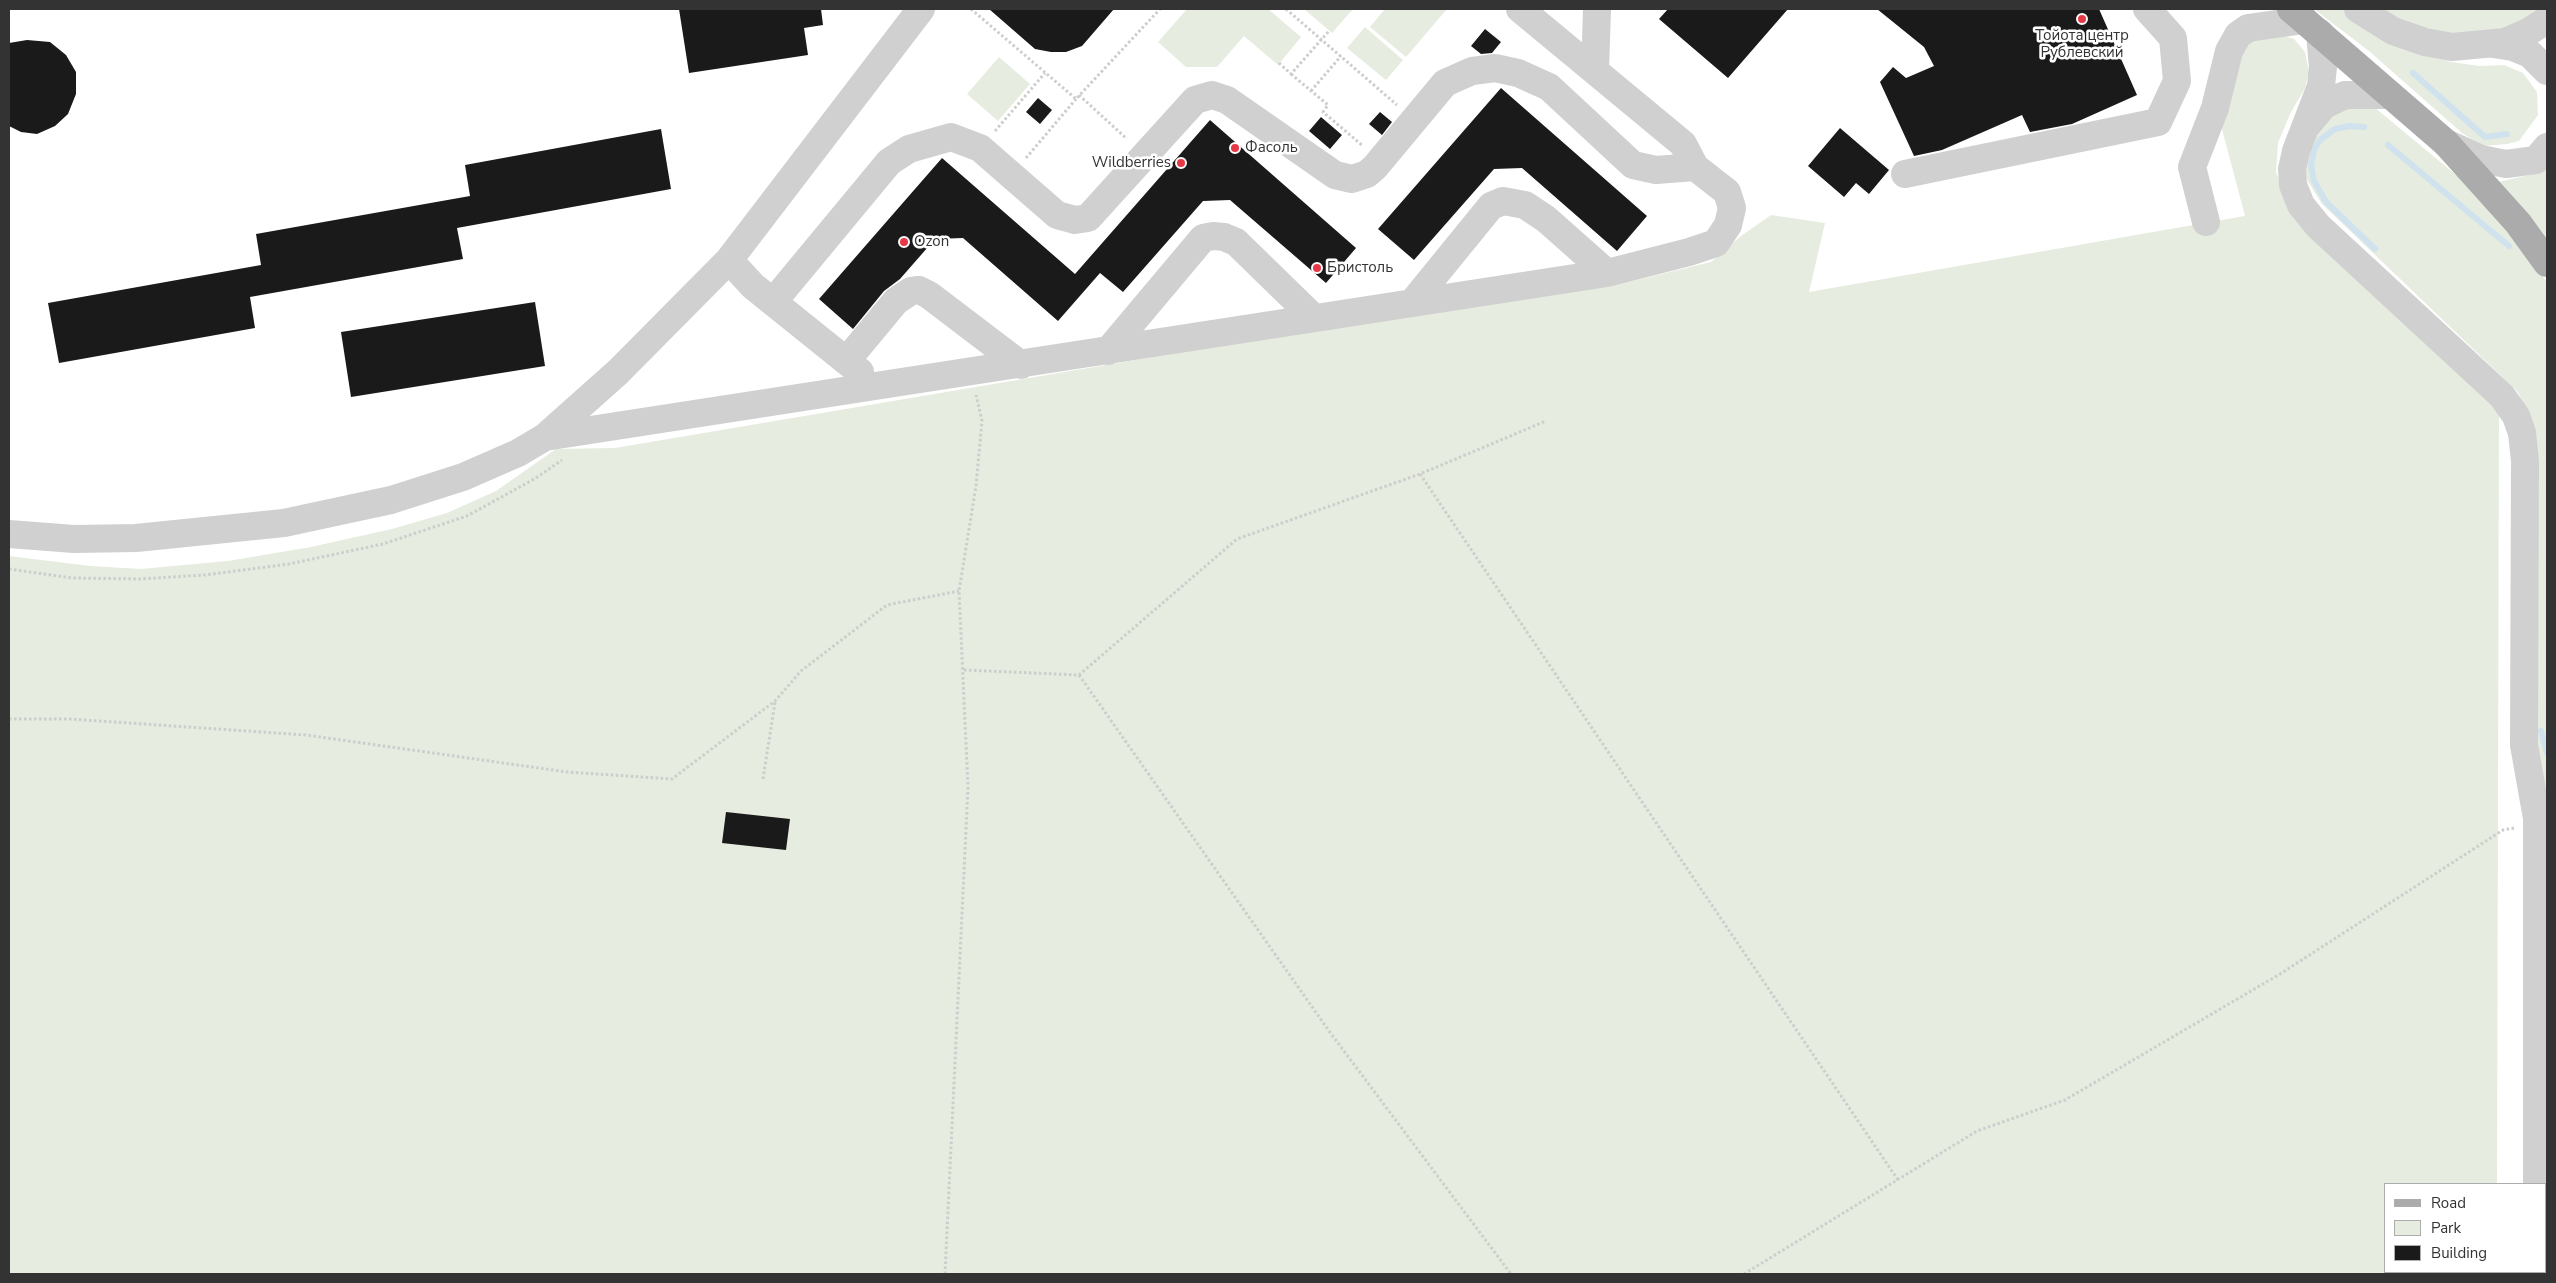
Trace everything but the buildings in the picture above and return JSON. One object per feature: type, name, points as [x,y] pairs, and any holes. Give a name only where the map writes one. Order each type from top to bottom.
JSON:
[{"type":"main road","points":[[2305,21],[2446,143],[2518,223],[2547,263]]},
{"type":"street","points":[[9,534],[74,539],[136,538],[284,523],[391,500],[463,477],[518,453],[545,437],[624,366],[729,260],[922,9]]},
{"type":"street","points":[[545,437],[1607,273],[1689,252],[1716,243],[1728,225],[1732,208],[1728,192],[1695,167],[1683,144],[1520,9]]},
{"type":"street","points":[[1595,71],[1597,9]]},
{"type":"street","points":[[1905,174],[2158,122],[2177,81],[2176,64],[2173,38],[2147,9]]},
{"type":"street","points":[[2247,9],[2305,21]]},
{"type":"street","points":[[2358,9],[2392,31],[2425,42],[2452,47],[2482,42],[2505,42],[2528,32],[2547,20]]},
{"type":"street","points":[[2305,21],[2324,66],[2321,86],[2292,169],[2293,186],[2300,205],[2318,226],[2502,396],[2516,416],[2522,433],[2525,462],[2524,746],[2537,818],[2537,1183]]},
{"type":"street","points":[[2206,222],[2192,168],[2215,108],[2229,51],[2238,35],[2248,28],[2305,21]]},
{"type":"street","points":[[2482,42],[2513,48],[2530,54],[2547,71]]},
{"type":"street","points":[[773,302],[889,162],[909,149],[951,137],[980,148],[1057,215],[1075,220],[1088,218],[1196,100],[1212,95],[1227,100],[1335,175],[1352,179],[1367,174],[1380,161],[1445,83],[1472,71],[1495,68],[1518,73],[1549,87],[1633,165],[1656,170],[1695,167]]},
{"type":"street","points":[[2306,126],[2324,106],[2345,95],[2390,95]]},
{"type":"street","points":[[2446,143],[2481,159],[2506,164],[2536,160],[2547,147]]},
{"type":"street","points":[[1412,303],[1492,206],[1503,201],[1525,205],[1546,219],[1607,273]]},
{"type":"street","points":[[1108,350],[1203,238],[1212,236],[1224,237],[1236,242],[1314,318]]},
{"type":"street","points":[[729,260],[753,286],[847,360],[875,386]]},
{"type":"street","points":[[847,360],[896,301],[910,291],[920,290],[1021,365]]},
{"type":"path","points":[[971,9],[1076,99]]},
{"type":"path","points":[[1012,175],[1079,95],[1160,9]]},
{"type":"path","points":[[1286,9],[1414,120]]},
{"type":"path","points":[[1291,74],[1329,30]]},
{"type":"path","points":[[1311,91],[1341,56]]},
{"type":"path","points":[[1279,63],[1328,106],[1323,112],[1380,161]]},
{"type":"path","points":[[980,148],[1045,73]]},
{"type":"path","points":[[1079,95],[1146,156]]},
{"type":"path","points":[[945,1274],[968,787],[959,591],[976,486],[982,421],[972,372]]},
{"type":"path","points":[[964,670],[1079,675],[1237,539],[1420,474],[1546,421]]},
{"type":"path","points":[[1420,474],[1898,1180]]},
{"type":"path","points":[[9,719],[70,719],[306,735],[567,772],[672,779],[775,701],[801,671],[887,604],[959,591]]},
{"type":"path","points":[[1079,675],[1329,1031],[1511,1274]]},
{"type":"path","points":[[764,779],[775,701]]},
{"type":"path","points":[[1744,1274],[1977,1131],[2066,1100],[2280,974],[2503,830]]},
{"type":"green space","points":[[1187,9],[1268,9],[1301,37],[1278,65],[1244,36],[1217,67],[1186,67],[1158,42]]},
{"type":"green space","points":[[1304,9],[1353,9],[1332,33]]},
{"type":"green space","points":[[1385,9],[1447,9],[1406,57],[1370,27]]},
{"type":"green space","points":[[2314,9],[2348,9],[2405,49],[2452,62],[2479,66],[2504,65],[2523,73],[2537,92],[2538,115],[2519,141],[2483,146],[2462,133],[2369,51]]},
{"type":"green space","points":[[2380,9],[2540,9],[2504,31],[2451,35],[2400,20]]},
{"type":"green space","points":[[1365,27],[1403,60],[1386,80],[1347,48]]},
{"type":"green space","points":[[2277,33],[2294,39],[2305,52],[2309,71],[2305,88],[2290,114],[2278,143],[2276,172],[2288,205],[2482,387],[2499,414],[2497,1183],[2384,1183],[2384,1273],[2497,1274],[9,1274],[9,556],[90,566],[141,569],[228,561],[311,547],[392,529],[447,513],[496,491],[556,449],[615,448],[1313,330],[1620,284],[1711,262],[1741,236],[1771,215],[1825,223],[1809,292],[2245,216],[2222,129],[2218,126],[2241,40]]},
{"type":"green space","points":[[999,57],[1030,84],[998,121],[967,94]]},
{"type":"green space","points":[[2352,102],[2374,107],[2478,193],[2517,236],[2547,283],[2547,824],[2546,788],[2533,736],[2526,408],[2517,391],[2322,204],[2307,180],[2304,160],[2327,114]]},
{"type":"green space","points":[[2547,160],[2547,241],[2540,229],[2494,183],[2529,175]]},
{"type":"waterway","points":[[2413,73],[2485,137],[2507,134]]},
{"type":"waterway","points":[[2364,127],[2350,126],[2335,129],[2320,140],[2314,150],[2311,165],[2314,181],[2326,202],[2375,249]]},
{"type":"waterway","points":[[2388,145],[2509,246]]},
{"type":"waterway","points":[[2541,731],[2547,753]]},
{"type":"place","name":"Тойота центр Рублевский","points":[[2082,19]]},
{"type":"place","name":"Фасоль","points":[[1235,148]]},
{"type":"place","name":"Wildberries","points":[[1181,163]]},
{"type":"place","name":"Ozon","points":[[904,242]]},
{"type":"place","name":"Бристоль","points":[[1317,268]]}]
